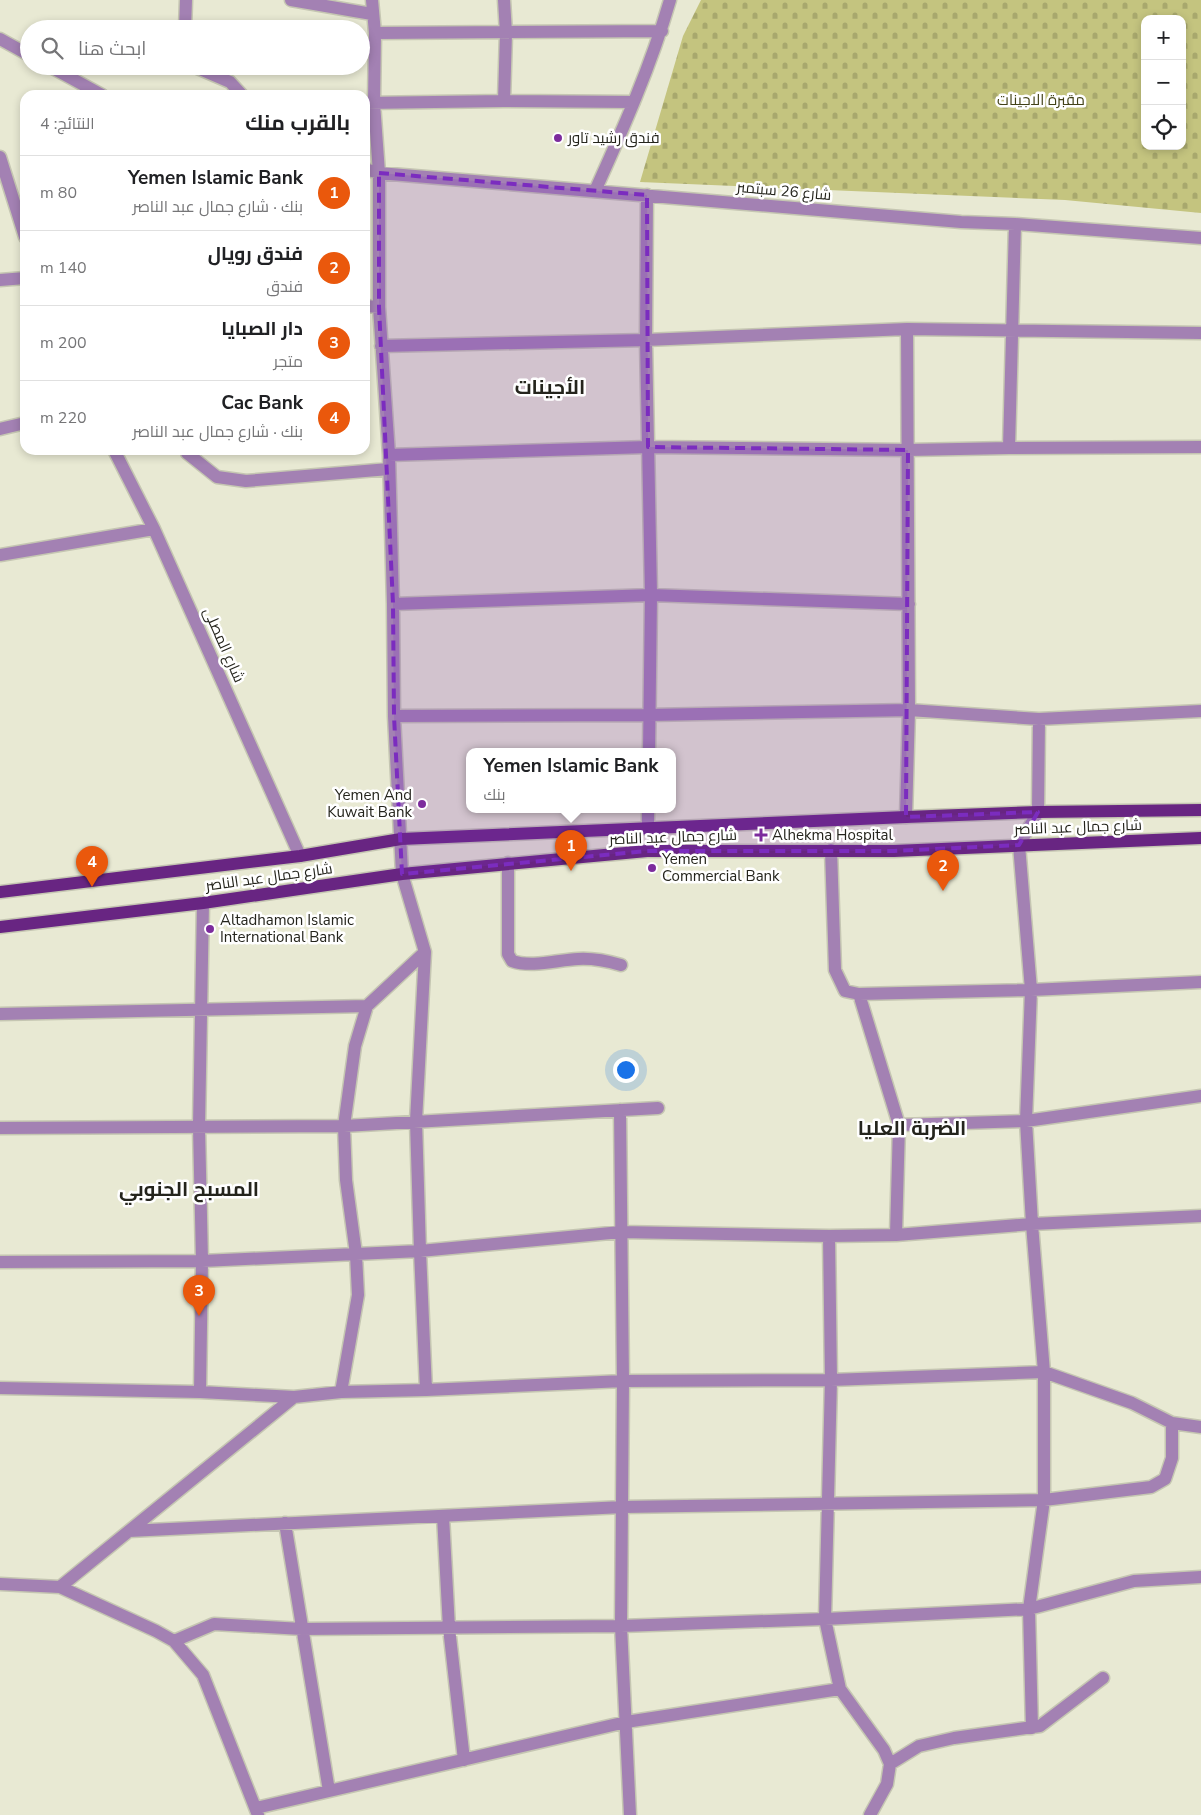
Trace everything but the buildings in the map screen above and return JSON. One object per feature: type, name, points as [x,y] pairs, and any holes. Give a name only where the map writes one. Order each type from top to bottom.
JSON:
[{"type":"main road","name":"شارع جمال عبد الناصر","points":[[0,892],[300,856],[401,839],[1038,812],[1201,810]]},
{"type":"main road","name":"شارع جمال عبد الناصر","points":[[0,927],[203,903],[402,874],[647,852],[831,850],[894,852],[1201,838]]},
{"type":"street","points":[[185,20],[186,0]]},
{"type":"street","points":[[291,0],[372,14]]},
{"type":"street","points":[[372,0],[375,33],[370,103],[379,173],[379,307],[389,455],[394,716],[402,874],[425,952],[416,1121],[426,1390]]},
{"type":"street","points":[[504,0],[506,33],[504,101]]},
{"type":"street","points":[[595,191],[634,102],[662,30],[670,0]]},
{"type":"street","points":[[375,33],[662,30]]},
{"type":"street","points":[[0,39],[20,50]]},
{"type":"street","points":[[65,75],[93,90]]},
{"type":"street","points":[[214,75],[230,82],[237,90]]},
{"type":"street","points":[[370,103],[634,102]]},
{"type":"street","points":[[0,157],[20,221]]},
{"type":"street","name":"شارع 26 سبتمبر","points":[[370,170],[379,173],[961,222],[1015,224],[1201,238]]},
{"type":"street","points":[[647,195],[646,340],[651,595],[649,748]]},
{"type":"street","points":[[1010,448],[1015,224]]},
{"type":"street","points":[[0,280],[20,278]]},
{"type":"street","points":[[370,306],[379,307]]},
{"type":"street","points":[[381,346],[646,340],[907,329],[1201,333]]},
{"type":"street","points":[[906,817],[909,710],[907,329]]},
{"type":"street","points":[[0,429],[20,424]]},
{"type":"street","points":[[389,455],[648,447],[908,450],[1201,447]]},
{"type":"street","name":"شارع المصلى","points":[[117,455],[154,529],[300,856]]},
{"type":"street","points":[[190,455],[217,477],[246,481],[389,469]]},
{"type":"street","points":[[0,555],[154,529]]},
{"type":"street","points":[[393,604],[651,595],[909,604]]},
{"type":"street","points":[[394,716],[649,715],[909,710],[1039,719],[1201,711]]},
{"type":"street","points":[[1032,1728],[1029,1609],[1044,1500],[1044,1372],[1026,1122],[1031,990],[1019,845],[1038,812],[1039,719]]},
{"type":"street","points":[[648,813],[648,828]]},
{"type":"street","points":[[831,850],[835,970],[845,991],[859,994],[1031,990],[1201,982]]},
{"type":"street","points":[[508,863],[508,954],[512,961],[522,964],[580,959],[602,960],[621,964]]},
{"type":"street","points":[[200,1392],[202,1261],[199,1127],[203,903]]},
{"type":"street","points":[[341,1392],[358,1295],[356,1254],[346,1180],[344,1126],[355,1046],[366,1006],[425,952]]},
{"type":"street","points":[[859,994],[899,1125],[896,1235]]},
{"type":"street","points":[[0,1014],[366,1006]]},
{"type":"street","points":[[899,1125],[1026,1122],[1201,1096]]},
{"type":"street","points":[[0,1128],[344,1126],[658,1108]]},
{"type":"street","points":[[620,1110],[623,1382],[621,1626],[630,1815]]},
{"type":"street","points":[[0,1262],[202,1261],[420,1251],[621,1232],[829,1236],[896,1235],[1032,1224],[1201,1216]]},
{"type":"street","points":[[829,1236],[831,1380],[825,1619],[840,1689],[884,1750],[890,1764],[887,1784],[870,1815]]},
{"type":"street","points":[[0,1388],[200,1392],[294,1397],[341,1392],[623,1382],[831,1380],[1044,1372],[1132,1403],[1172,1423],[1201,1426]]},
{"type":"street","points":[[60,1587],[294,1397]]},
{"type":"street","points":[[129,1531],[623,1507],[1044,1500],[1150,1487],[1165,1479],[1172,1458],[1172,1423]]},
{"type":"street","points":[[443,1516],[450,1628],[464,1760]]},
{"type":"street","points":[[285,1524],[329,1791]]},
{"type":"street","points":[[174,1641],[214,1624],[302,1630],[621,1626],[1029,1609],[1134,1582],[1201,1577]]},
{"type":"street","points":[[0,1584],[60,1587],[174,1641],[204,1675],[257,1812],[329,1791],[626,1722],[840,1689]]},
{"type":"street","points":[[890,1764],[919,1746],[954,1738],[1040,1726],[1103,1678]]},
{"type":"highlighted area","points":[[379,173],[647,195],[648,447],[908,450],[906,817],[1038,812],[1019,845],[894,851],[647,851],[402,874],[394,716],[393,604],[379,307]]},
{"type":"green space","name":"مقبرة الاجينات","points":[[701,0],[1201,0],[1201,213],[1065,200],[640,182],[683,36]]},
{"type":"place","name":"فندق رشيد تاور","points":[[558,138]]},
{"type":"place","name":"Yemen And Kuwait Bank","points":[[422,804]]},
{"type":"place","name":"Alhekma Hospital","points":[[761,835]]},
{"type":"place","name":"Yemen Commercial Bank","points":[[652,868]]},
{"type":"place","name":"Yemen Islamic Bank","points":[[571,871]]},
{"type":"place","name":"Cac Bank","points":[[92,887]]},
{"type":"place","name":"فندق رويال","points":[[943,891]]},
{"type":"place","name":"Altadhamon Islamic International Bank","points":[[210,929]]},
{"type":"place","name":"دار الصبايا","points":[[199,1316]]},
{"type":"district","name":"الأجينات","points":[[550,387]]},
{"type":"district","name":"الضربة العليا","points":[[912,1128]]},
{"type":"district","name":"المسبح الجنوبي","points":[[189,1189]]}]
